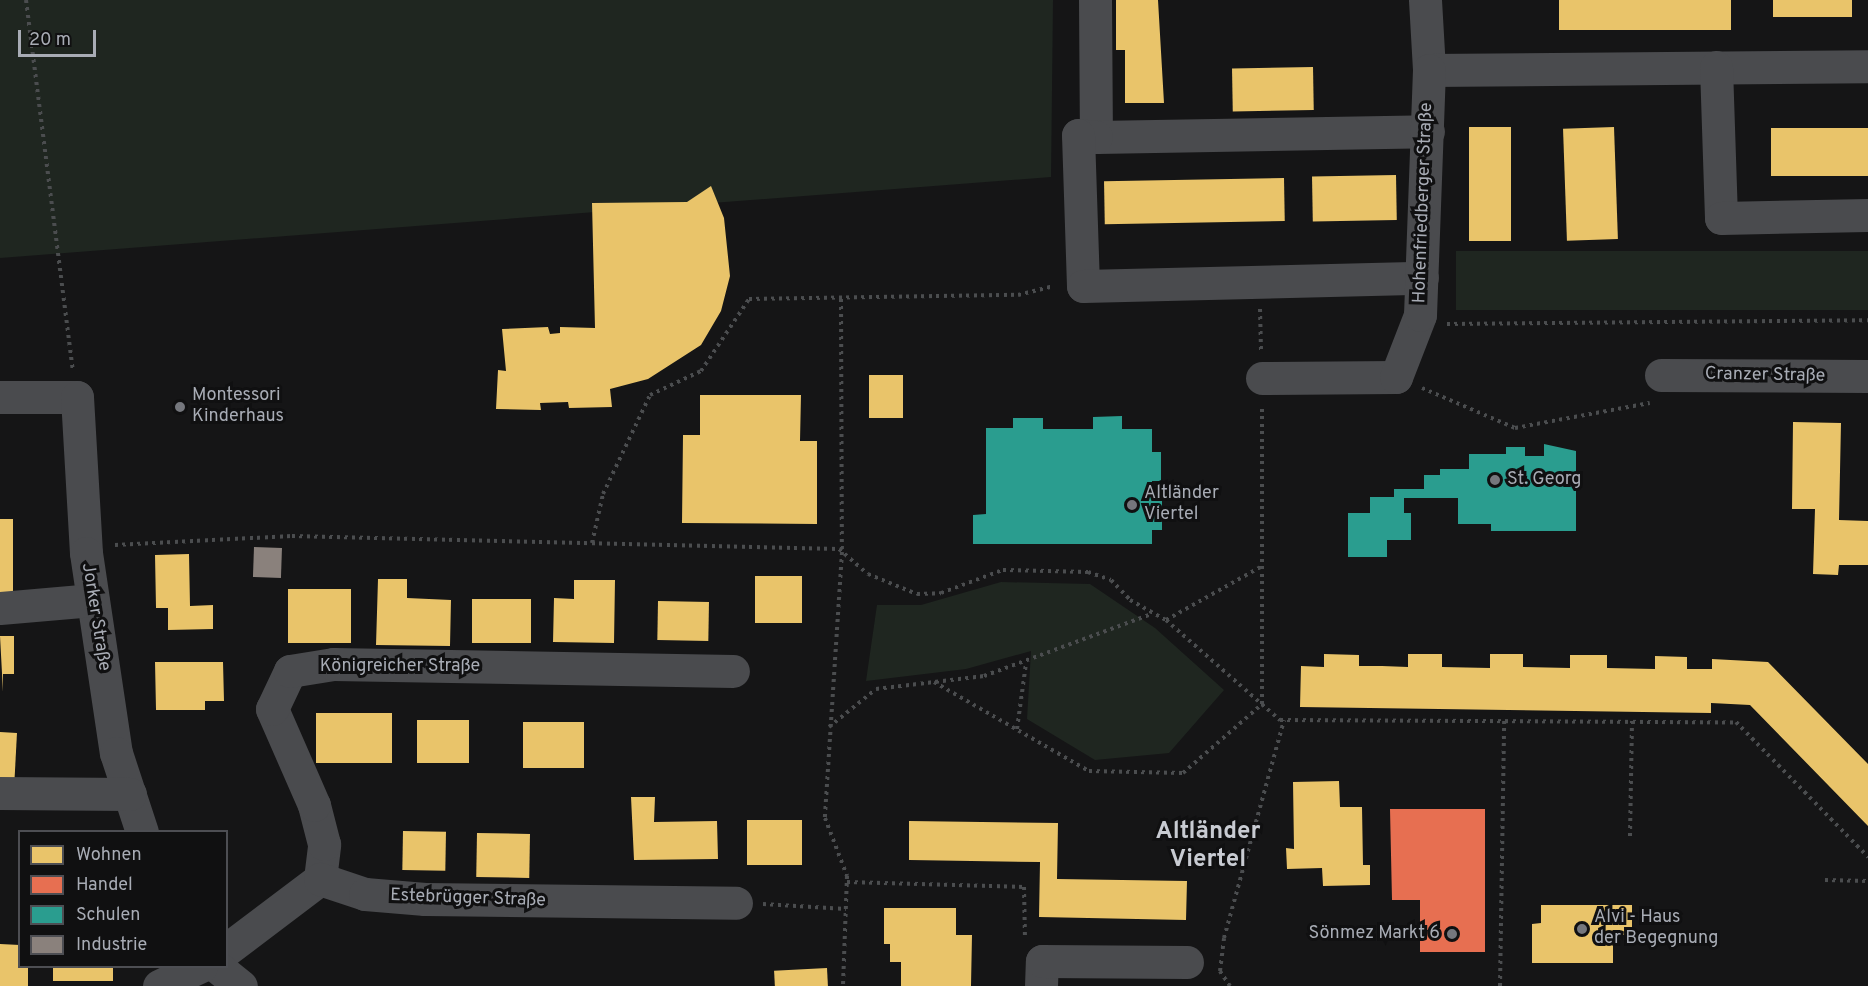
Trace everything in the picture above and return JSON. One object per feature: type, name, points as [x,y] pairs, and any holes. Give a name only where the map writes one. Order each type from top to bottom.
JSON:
[{"type":"street","points":[[1095,0],[1096,137]]},
{"type":"street","name":"Hohenfriedberger Straße","points":[[1396,377],[1417,324],[1422,278],[1429,70],[1425,0]]},
{"type":"street","points":[[1429,70],[1868,66]]},
{"type":"street","points":[[1716,67],[1721,218],[1868,215]]},
{"type":"street","points":[[1422,278],[1083,286],[1078,135],[1096,137],[1428,131]]},
{"type":"street","name":"Cranzer Straße","points":[[1661,375],[1868,376]]},
{"type":"street","points":[[1262,378],[1396,377]]},
{"type":"street","points":[[0,397],[77,397]]},
{"type":"street","name":"Jorker Straße","points":[[77,397],[86,553],[93,600],[116,753],[142,830]]},
{"type":"street","points":[[0,608],[93,600]]},
{"type":"street","name":"Königreicher Straße","points":[[320,879],[324,844],[314,805],[272,709],[290,671],[333,664],[733,671]]},
{"type":"street","points":[[0,794],[130,794]]},
{"type":"street","points":[[228,948],[320,879]]},
{"type":"street","name":"Estebrügger Straße","points":[[320,879],[365,894],[425,899],[736,903]]},
{"type":"street","points":[[1041,974],[1186,962]]},
{"type":"street","points":[[159,986],[197,968]]},
{"type":"street","points":[[218,968],[241,986]]},
{"type":"path","points":[[26,0],[77,397]]},
{"type":"path","points":[[592,543],[603,494],[650,394],[701,371],[749,299],[1018,295],[1064,283],[1083,286]]},
{"type":"path","points":[[934,682],[1089,771],[1182,773],[1262,704],[1264,565],[1259,283]]},
{"type":"path","points":[[841,298],[842,552],[828,727],[825,818],[847,882],[843,986]]},
{"type":"path","points":[[1417,324],[1868,320]]},
{"type":"path","points":[[1396,377],[1515,428],[1659,402],[1661,375]]},
{"type":"path","points":[[86,553],[118,544],[292,536],[842,552],[868,574],[917,594],[941,593],[1003,570],[1088,572],[1111,580],[1154,614],[1166,620],[1262,704],[1284,720],[1736,722],[1868,857]]},
{"type":"path","points":[[1166,620],[1264,565]]},
{"type":"path","points":[[828,727],[876,689],[934,682],[1026,663],[1154,614]]},
{"type":"path","points":[[1017,729],[1026,663]]},
{"type":"path","points":[[1230,986],[1220,971],[1224,938],[1284,720]]},
{"type":"path","points":[[1500,986],[1504,720]]},
{"type":"path","points":[[1630,836],[1632,721]]},
{"type":"path","points":[[1825,880],[1868,881]]},
{"type":"path","points":[[847,882],[1024,887],[1025,955],[1041,974]]},
{"type":"path","points":[[736,903],[846,909]]},
{"type":"shaded area","points":[[0,0],[1053,0],[1051,177],[0,258]]},
{"type":"shaded area","points":[[1456,251],[1868,251],[1868,310],[1456,310]]},
{"type":"shaded area","points":[[1001,582],[1090,584],[1155,628],[1224,690],[1169,753],[1095,760],[1027,719],[1031,651],[966,669],[866,681],[877,605],[921,605]]},
{"type":"building: Wohnen","points":[[1116,0],[1158,0],[1164,103],[1125,103],[1125,50],[1116,50]]},
{"type":"building: Wohnen","points":[[1559,0],[1731,0],[1731,30],[1559,30]]},
{"type":"building: Wohnen","points":[[1773,0],[1852,0],[1852,17],[1773,17]]},
{"type":"building: Wohnen","points":[[1313,67],[1314,110],[1233,111],[1232,68]]},
{"type":"building: Wohnen","points":[[1469,127],[1511,127],[1511,241],[1469,241]]},
{"type":"building: Wohnen","points":[[1614,127],[1618,239],[1567,241],[1563,129]]},
{"type":"building: Wohnen","points":[[1771,128],[1868,128],[1868,176],[1771,176]]},
{"type":"building: Wohnen","points":[[1396,175],[1397,220],[1313,221],[1312,176]]},
{"type":"building: Wohnen","points":[[1284,178],[1285,221],[1105,224],[1104,181]]},
{"type":"building: Wohnen","points":[[711,186],[724,218],[730,276],[721,311],[701,345],[648,379],[610,389],[612,407],[569,408],[568,402],[540,403],[541,410],[496,409],[498,370],[506,371],[502,329],[548,327],[550,334],[560,333],[560,327],[595,328],[592,203],[687,202]]},
{"type":"building: Wohnen","points":[[869,375],[903,375],[903,418],[869,418]]},
{"type":"building: Wohnen","points":[[700,395],[801,395],[800,441],[817,441],[817,524],[682,523],[683,435],[700,435]]},
{"type":"building: Wohnen","points":[[1793,422],[1841,423],[1839,520],[1868,521],[1868,565],[1839,565],[1838,575],[1813,574],[1815,509],[1792,509]]},
{"type":"building: Wohnen","points":[[0,519],[13,519],[13,593],[0,593]]},
{"type":"building: Wohnen","points":[[189,554],[190,606],[213,605],[213,629],[168,630],[168,608],[156,608],[155,555]]},
{"type":"building: Wohnen","points":[[755,576],[802,576],[802,623],[755,623]]},
{"type":"building: Wohnen","points":[[378,579],[407,579],[407,598],[451,600],[450,646],[376,645]]},
{"type":"building: Wohnen","points":[[574,580],[615,580],[614,643],[553,642],[554,598],[574,599]]},
{"type":"building: Wohnen","points":[[288,589],[351,589],[351,643],[288,643]]},
{"type":"building: Wohnen","points":[[472,599],[531,599],[531,643],[472,643]]},
{"type":"building: Wohnen","points":[[658,601],[709,602],[708,641],[657,640]]},
{"type":"building: Wohnen","points":[[0,636],[14,636],[14,674],[3,674],[3,692]]},
{"type":"building: Wohnen","points":[[1324,654],[1359,655],[1359,666],[1408,667],[1408,654],[1442,654],[1442,667],[1490,668],[1490,654],[1523,654],[1523,667],[1570,668],[1570,655],[1607,655],[1607,668],[1655,669],[1655,656],[1687,657],[1687,669],[1712,669],[1712,659],[1768,662],[1868,764],[1868,826],[1750,705],[1711,703],[1711,713],[1300,707],[1301,666],[1324,667]]},
{"type":"building: Wohnen","points":[[155,662],[223,662],[224,701],[205,701],[205,710],[156,710]]},
{"type":"building: Wohnen","points":[[316,713],[392,713],[392,763],[316,763]]},
{"type":"building: Wohnen","points":[[417,720],[469,720],[469,763],[417,763]]},
{"type":"building: Wohnen","points":[[523,722],[584,722],[584,768],[523,768]]},
{"type":"building: Wohnen","points":[[0,732],[17,733],[15,779],[0,778]]},
{"type":"building: Wohnen","points":[[1339,781],[1340,807],[1362,807],[1363,865],[1370,865],[1370,885],[1323,886],[1322,868],[1287,869],[1286,848],[1294,849],[1293,782]]},
{"type":"building: Wohnen","points":[[631,797],[655,797],[654,822],[717,821],[718,859],[634,860]]},
{"type":"building: Wohnen","points":[[747,820],[802,820],[802,865],[747,865]]},
{"type":"building: Wohnen","points":[[909,821],[1058,823],[1057,879],[1187,881],[1186,920],[1039,917],[1040,862],[909,860]]},
{"type":"building: Wohnen","points":[[403,831],[446,832],[445,871],[402,870]]},
{"type":"building: Wohnen","points":[[477,833],[530,834],[529,878],[476,877]]},
{"type":"building: Wohnen","name":"Alvi - Haus der Begegnung","points":[[1541,905],[1632,905],[1632,935],[1613,935],[1613,963],[1532,963],[1532,924],[1541,923]]},
{"type":"building: Wohnen","points":[[884,908],[956,908],[956,935],[972,935],[971,986],[901,986],[901,962],[890,962],[890,944],[884,944]]},
{"type":"building: Wohnen","points":[[0,944],[18,945],[18,968],[28,968],[28,986],[0,986]]},
{"type":"building: Wohnen","points":[[53,968],[113,968],[113,981],[53,981]]},
{"type":"building: Wohnen","points":[[827,968],[828,986],[775,986],[774,971]]},
{"type":"building: Handel","points":[[1390,809],[1485,809],[1485,952],[1420,952],[1420,900],[1392,900]]},
{"type":"building: Schulen","points":[[1122,416],[1122,429],[1152,429],[1152,452],[1161,452],[1161,481],[1152,481],[1152,499],[1162,499],[1162,530],[1152,530],[1152,544],[973,544],[973,515],[986,514],[986,428],[1013,428],[1013,418],[1043,418],[1043,429],[1093,429],[1093,417]]},
{"type":"building: Schulen","points":[[1544,444],[1576,451],[1576,531],[1491,531],[1491,524],[1458,524],[1458,498],[1404,498],[1404,513],[1411,513],[1411,540],[1387,540],[1387,557],[1348,557],[1348,513],[1370,513],[1370,497],[1394,497],[1394,489],[1424,489],[1424,475],[1440,475],[1440,469],[1469,469],[1469,454],[1506,454],[1506,447],[1525,447],[1525,456],[1544,456]]},
{"type":"building: Industrie","points":[[254,547],[282,548],[281,578],[253,577]]},
{"type":"place","name":"Montessori Kinderhaus","points":[[180,407]]},
{"type":"place","name":"St. Georg","points":[[1495,480]]},
{"type":"place","name":"Altländer Viertel","points":[[1132,505]]},
{"type":"place","name":"Alvi - Haus der Begegnung","points":[[1582,929]]},
{"type":"place","name":"Sönmez Markt 6","points":[[1452,934]]},
{"type":"district","name":"Altländer Viertel","points":[[1208,847]]}]
